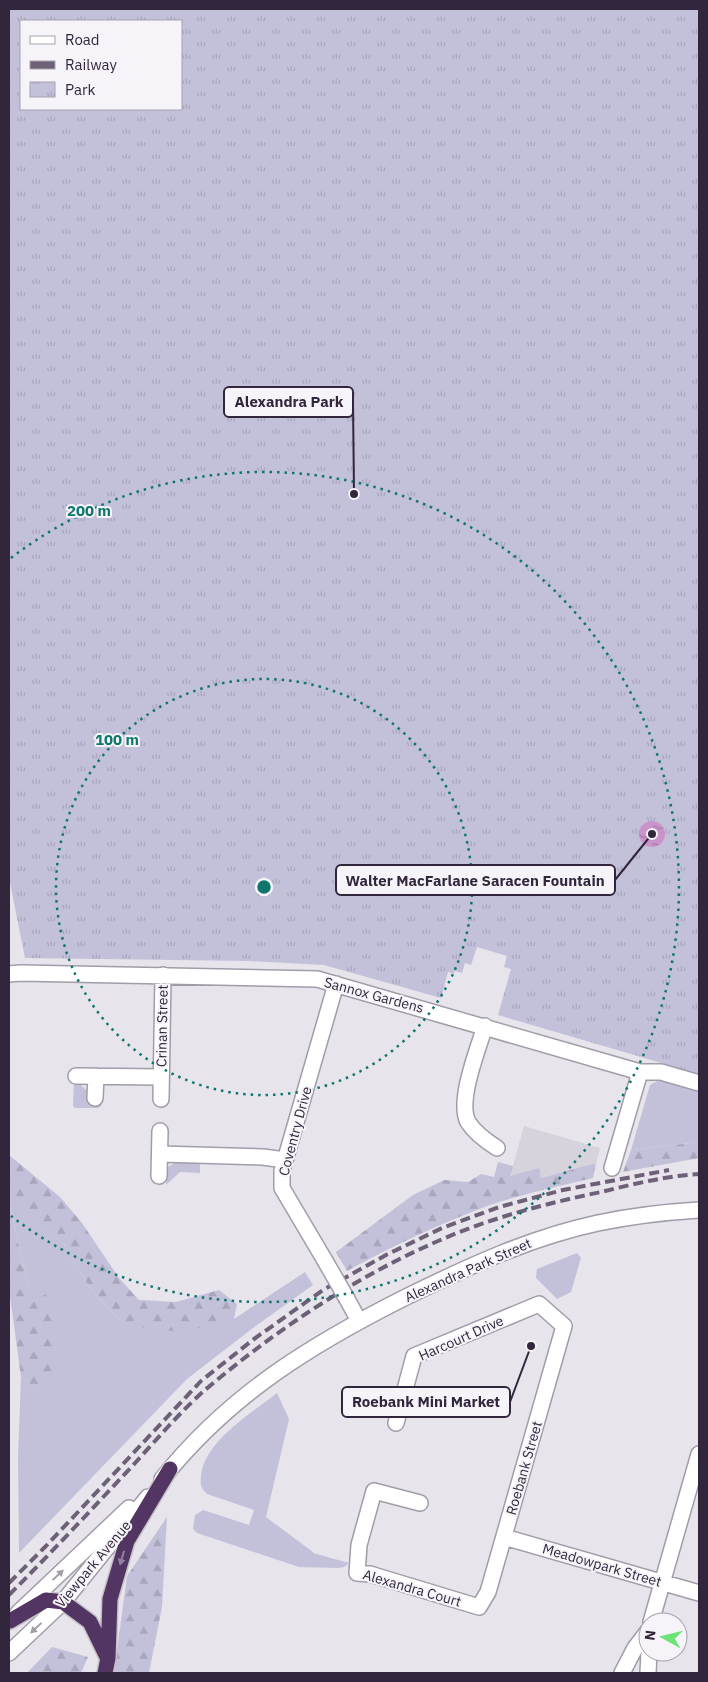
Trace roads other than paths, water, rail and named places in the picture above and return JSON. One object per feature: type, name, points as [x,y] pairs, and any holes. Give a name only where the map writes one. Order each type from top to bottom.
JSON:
[{"type":"highway","points":[[105,1673],[108,1658],[110,1599],[127,1541],[170,1469]]},
{"type":"highway","points":[[9,1621],[46,1600],[64,1602],[90,1622],[108,1658]]},
{"type":"street","name":"Sannox Gardens","points":[[9,974],[317,979],[640,1072],[661,1072],[699,1083]]},
{"type":"street","name":"Crinan Street","points":[[161,1099],[163,975]]},
{"type":"street","name":"Coventry Drive","points":[[336,984],[282,1171],[282,1188],[348,1299],[359,1321]]},
{"type":"street","points":[[485,1026],[465,1096],[465,1112],[468,1122],[482,1138],[497,1148]]},
{"type":"street","points":[[612,1168],[640,1072]]},
{"type":"street","name":"Crinan Street","points":[[76,1076],[160,1077]]},
{"type":"street","points":[[95,1098],[96,1076]]},
{"type":"street","points":[[159,1176],[160,1132]]},
{"type":"street","points":[[160,1154],[285,1160]]},
{"type":"street","name":"Alexandra Park Street","points":[[359,1321],[434,1284],[533,1241],[598,1223],[676,1211],[699,1210]]},
{"type":"street","name":"Harcourt Drive","points":[[396,1422],[414,1356],[539,1304],[564,1326]]},
{"type":"street","name":"Viewpark Avenue","points":[[9,1621],[170,1469],[213,1423],[269,1376],[359,1321]]},
{"type":"street","name":"Roebank Street","points":[[479,1607],[488,1592],[564,1326]]},
{"type":"street","points":[[654,1612],[699,1454]]},
{"type":"street","name":"Viewpark Avenue","points":[[9,1653],[64,1602],[170,1469]]},
{"type":"street","name":"Alexandra Court","points":[[420,1503],[374,1491],[359,1545],[357,1573],[370,1574],[479,1607]]},
{"type":"street","name":"Meadowpark Street","points":[[504,1537],[699,1593]]},
{"type":"street","points":[[622,1673],[638,1643]]},
{"type":"water","points":[[652,821],[661,825],[665,834],[661,843],[652,847],[643,843],[639,834],[643,825]]},
{"type":"railway","points":[[9,1583],[201,1381],[254,1339],[323,1290],[386,1255],[442,1228],[499,1207],[563,1190],[669,1170]]},
{"type":"railway","points":[[9,1595],[205,1390],[232,1367],[290,1325],[350,1286],[445,1238],[502,1217],[637,1183],[699,1174]]},
{"type":"place","name":"Alexandra Park","points":[[354,494]]},
{"type":"place","name":"Walter MacFarlane Saracen Fountain","points":[[652,834]]},
{"type":"place","name":"Roebank Mini Market","points":[[531,1346]]}]
